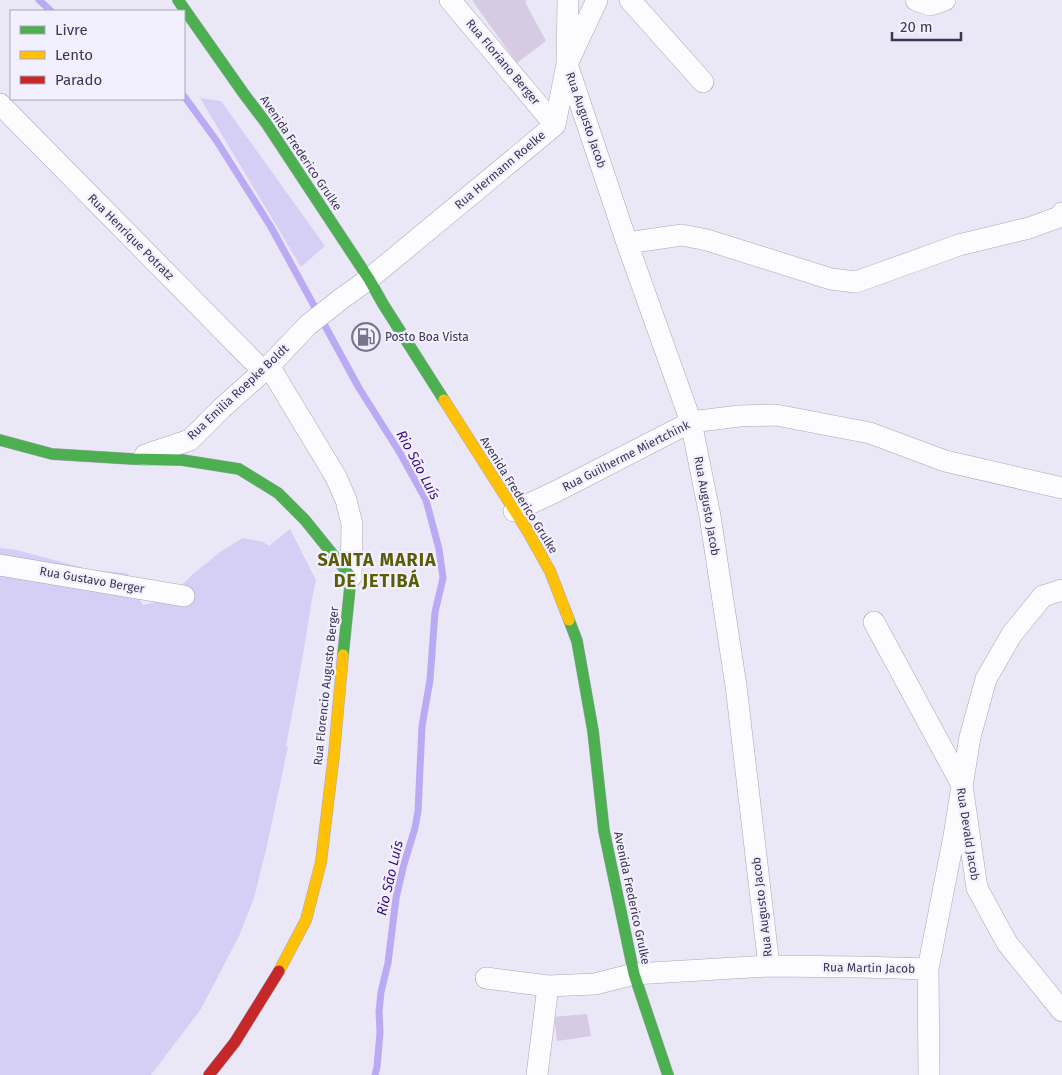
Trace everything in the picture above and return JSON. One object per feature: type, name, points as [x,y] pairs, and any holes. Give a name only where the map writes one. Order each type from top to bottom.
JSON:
[{"type":"main road","name":"Avenida Frederico Grulke","points":[[178,0],[266,123],[369,279],[527,530],[550,571],[577,641],[592,731],[604,831],[634,974],[668,1075]]},
{"type":"main road","points":[[0,440],[52,454],[182,460],[239,469],[278,493],[305,520],[351,577]]},
{"type":"main road","name":"Rua Florencio Augusto Berger","points":[[208,1075],[235,1042],[278,972],[306,920],[320,862],[334,754],[351,577]]},
{"type":"street","name":"Rua Floriano Berger","points":[[450,0],[555,125]]},
{"type":"street","points":[[567,64],[568,0]]},
{"type":"street","name":"Rua Hermann Roelke","points":[[341,299],[369,279],[555,125],[567,64],[597,0]]},
{"type":"street","points":[[630,0],[703,82]]},
{"type":"street","points":[[916,0],[930,5],[945,0]]},
{"type":"street","name":"Rua Augusto Jacob","points":[[567,64],[690,422],[710,516],[736,686],[769,966]]},
{"type":"street","name":"Rua Henrique Potratz","points":[[0,104],[266,368],[336,477],[346,500],[352,524],[351,577]]},
{"type":"street","points":[[627,243],[682,235],[707,240],[831,279],[856,282],[960,245],[1029,228],[1061,215]]},
{"type":"street","name":"Rua Emilia Roepke Boldt","points":[[133,459],[190,440],[308,325],[341,299]]},
{"type":"street","name":"Rua Guilherme Miertchink","points":[[514,511],[555,492],[690,422],[776,414],[870,433],[945,461],[1062,488]]},
{"type":"street","name":"Rua Gustavo Berger","points":[[0,565],[184,596]]},
{"type":"street","name":"Rua Martin Jacob","points":[[486,978],[548,986],[595,984],[634,974],[769,966],[928,969],[954,836],[970,737],[986,679],[1012,634],[1043,596],[1062,590]]},
{"type":"street","name":"Rua Devald Jacob","points":[[874,622],[962,785],[977,888],[1007,943],[1062,1011]]},
{"type":"street","points":[[928,969],[929,1075]]},
{"type":"street","points":[[537,1075],[548,986]]},
{"type":"shaded area","points":[[200,98],[221,101],[325,246],[301,267]]},
{"type":"shaded area","points":[[290,529],[316,580],[286,746],[288,747],[254,898],[239,936],[201,1009],[151,1075],[0,1075],[0,548],[17,550],[91,570],[127,573],[131,585],[143,605],[168,599],[193,574],[220,552],[243,538],[263,542],[269,546]]},
{"type":"building","points":[[472,0],[527,0],[525,2],[546,41],[517,63]]},
{"type":"building","points":[[587,1014],[591,1036],[557,1041],[554,1017]]},
{"type":"waterway","name":"Rio São Luís","points":[[39,0],[50,10]]},
{"type":"waterway","name":"Rio São Luís","points":[[185,97],[216,140],[271,227],[359,388],[400,453],[426,500],[439,549],[443,578],[435,612],[430,680],[422,726],[418,811],[396,898],[388,963],[381,992],[380,1032],[375,1075]]},
{"type":"traffic: fast","points":[[178,0],[266,123],[369,279],[444,400]]},
{"type":"traffic: fast","points":[[0,440],[52,454],[182,460],[239,469],[278,493],[305,520],[351,577],[343,655]]},
{"type":"traffic: fast","points":[[569,620],[577,641],[593,731],[604,831],[634,974],[668,1075]]},
{"type":"traffic: slow","points":[[444,400],[527,530],[550,571],[569,620]]},
{"type":"traffic: slow","points":[[279,971],[306,920],[321,862],[334,754],[343,655]]},
{"type":"traffic: jam","points":[[209,1075],[235,1042],[279,971]]},
{"type":"place","name":"Posto Boa Vista","points":[[366,337]]},
{"type":"district","name":"SANTA MARIA DE JETIBÁ","points":[[377,570]]}]
